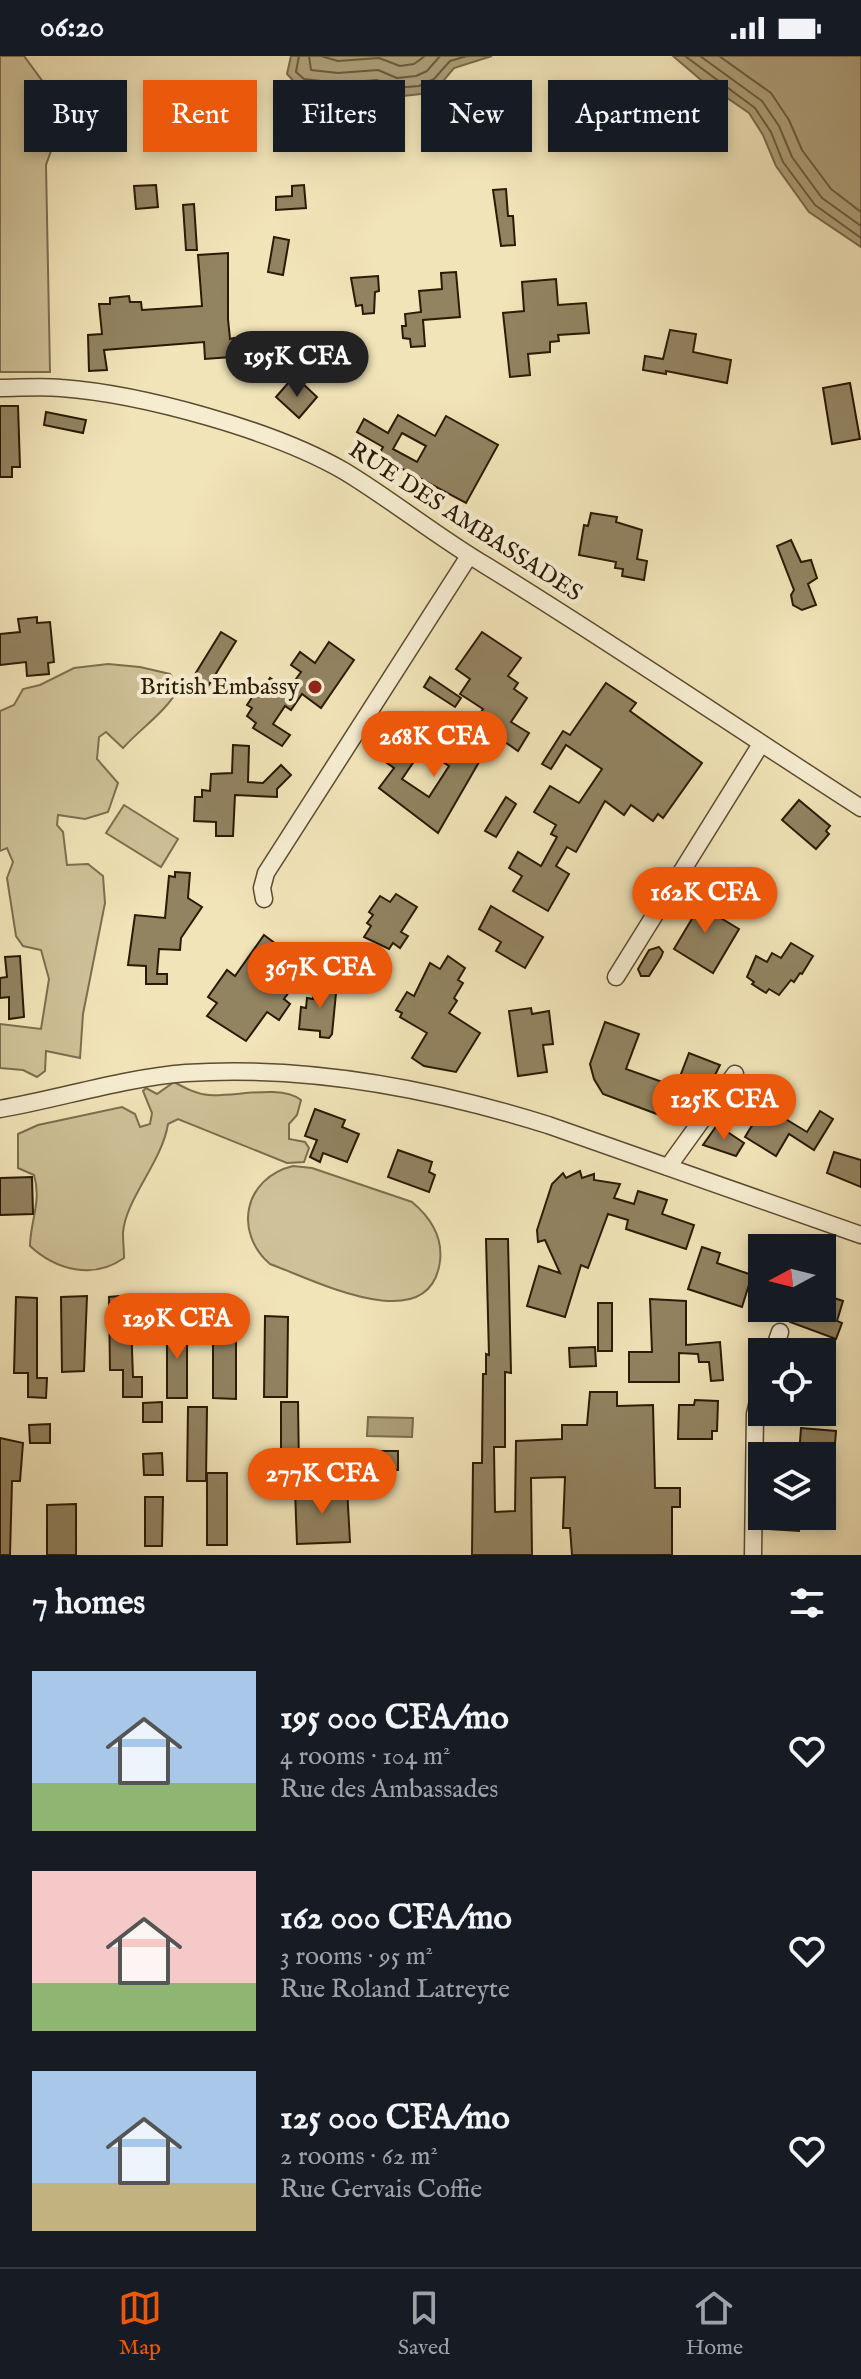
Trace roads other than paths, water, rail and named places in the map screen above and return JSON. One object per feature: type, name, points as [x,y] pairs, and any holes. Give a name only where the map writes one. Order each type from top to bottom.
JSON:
[{"type":"street","name":"RUE DES AMBASSADES","points":[[0,388],[60,388],[123,397],[197,415],[282,442],[344,472],[469,556],[621,649],[861,808]]},
{"type":"street","points":[[264,899],[262,888],[266,873],[469,556]]},
{"type":"street","points":[[616,977],[761,744]]},
{"type":"street","points":[[0,1109],[186,1073],[250,1073],[341,1079],[437,1094],[496,1109],[861,1235]]},
{"type":"street","points":[[668,1167],[735,1074]]},
{"type":"street","points":[[778,1338],[780,1332]]},
{"type":"street","points":[[753,1555],[755,1426]]},
{"type":"water","points":[[291,56],[492,56],[454,68],[444,80],[421,80],[421,94],[405,96],[405,80],[293,80],[287,74]]},
{"type":"water","points":[[673,56],[861,56],[861,247],[809,212],[776,166],[763,135],[749,113],[728,99],[728,80],[701,80]]},
{"type":"water","points":[[368,1417],[413,1418],[412,1437],[367,1436]]},
{"type":"place","name":"British Embassy","points":[[315,687]]}]
